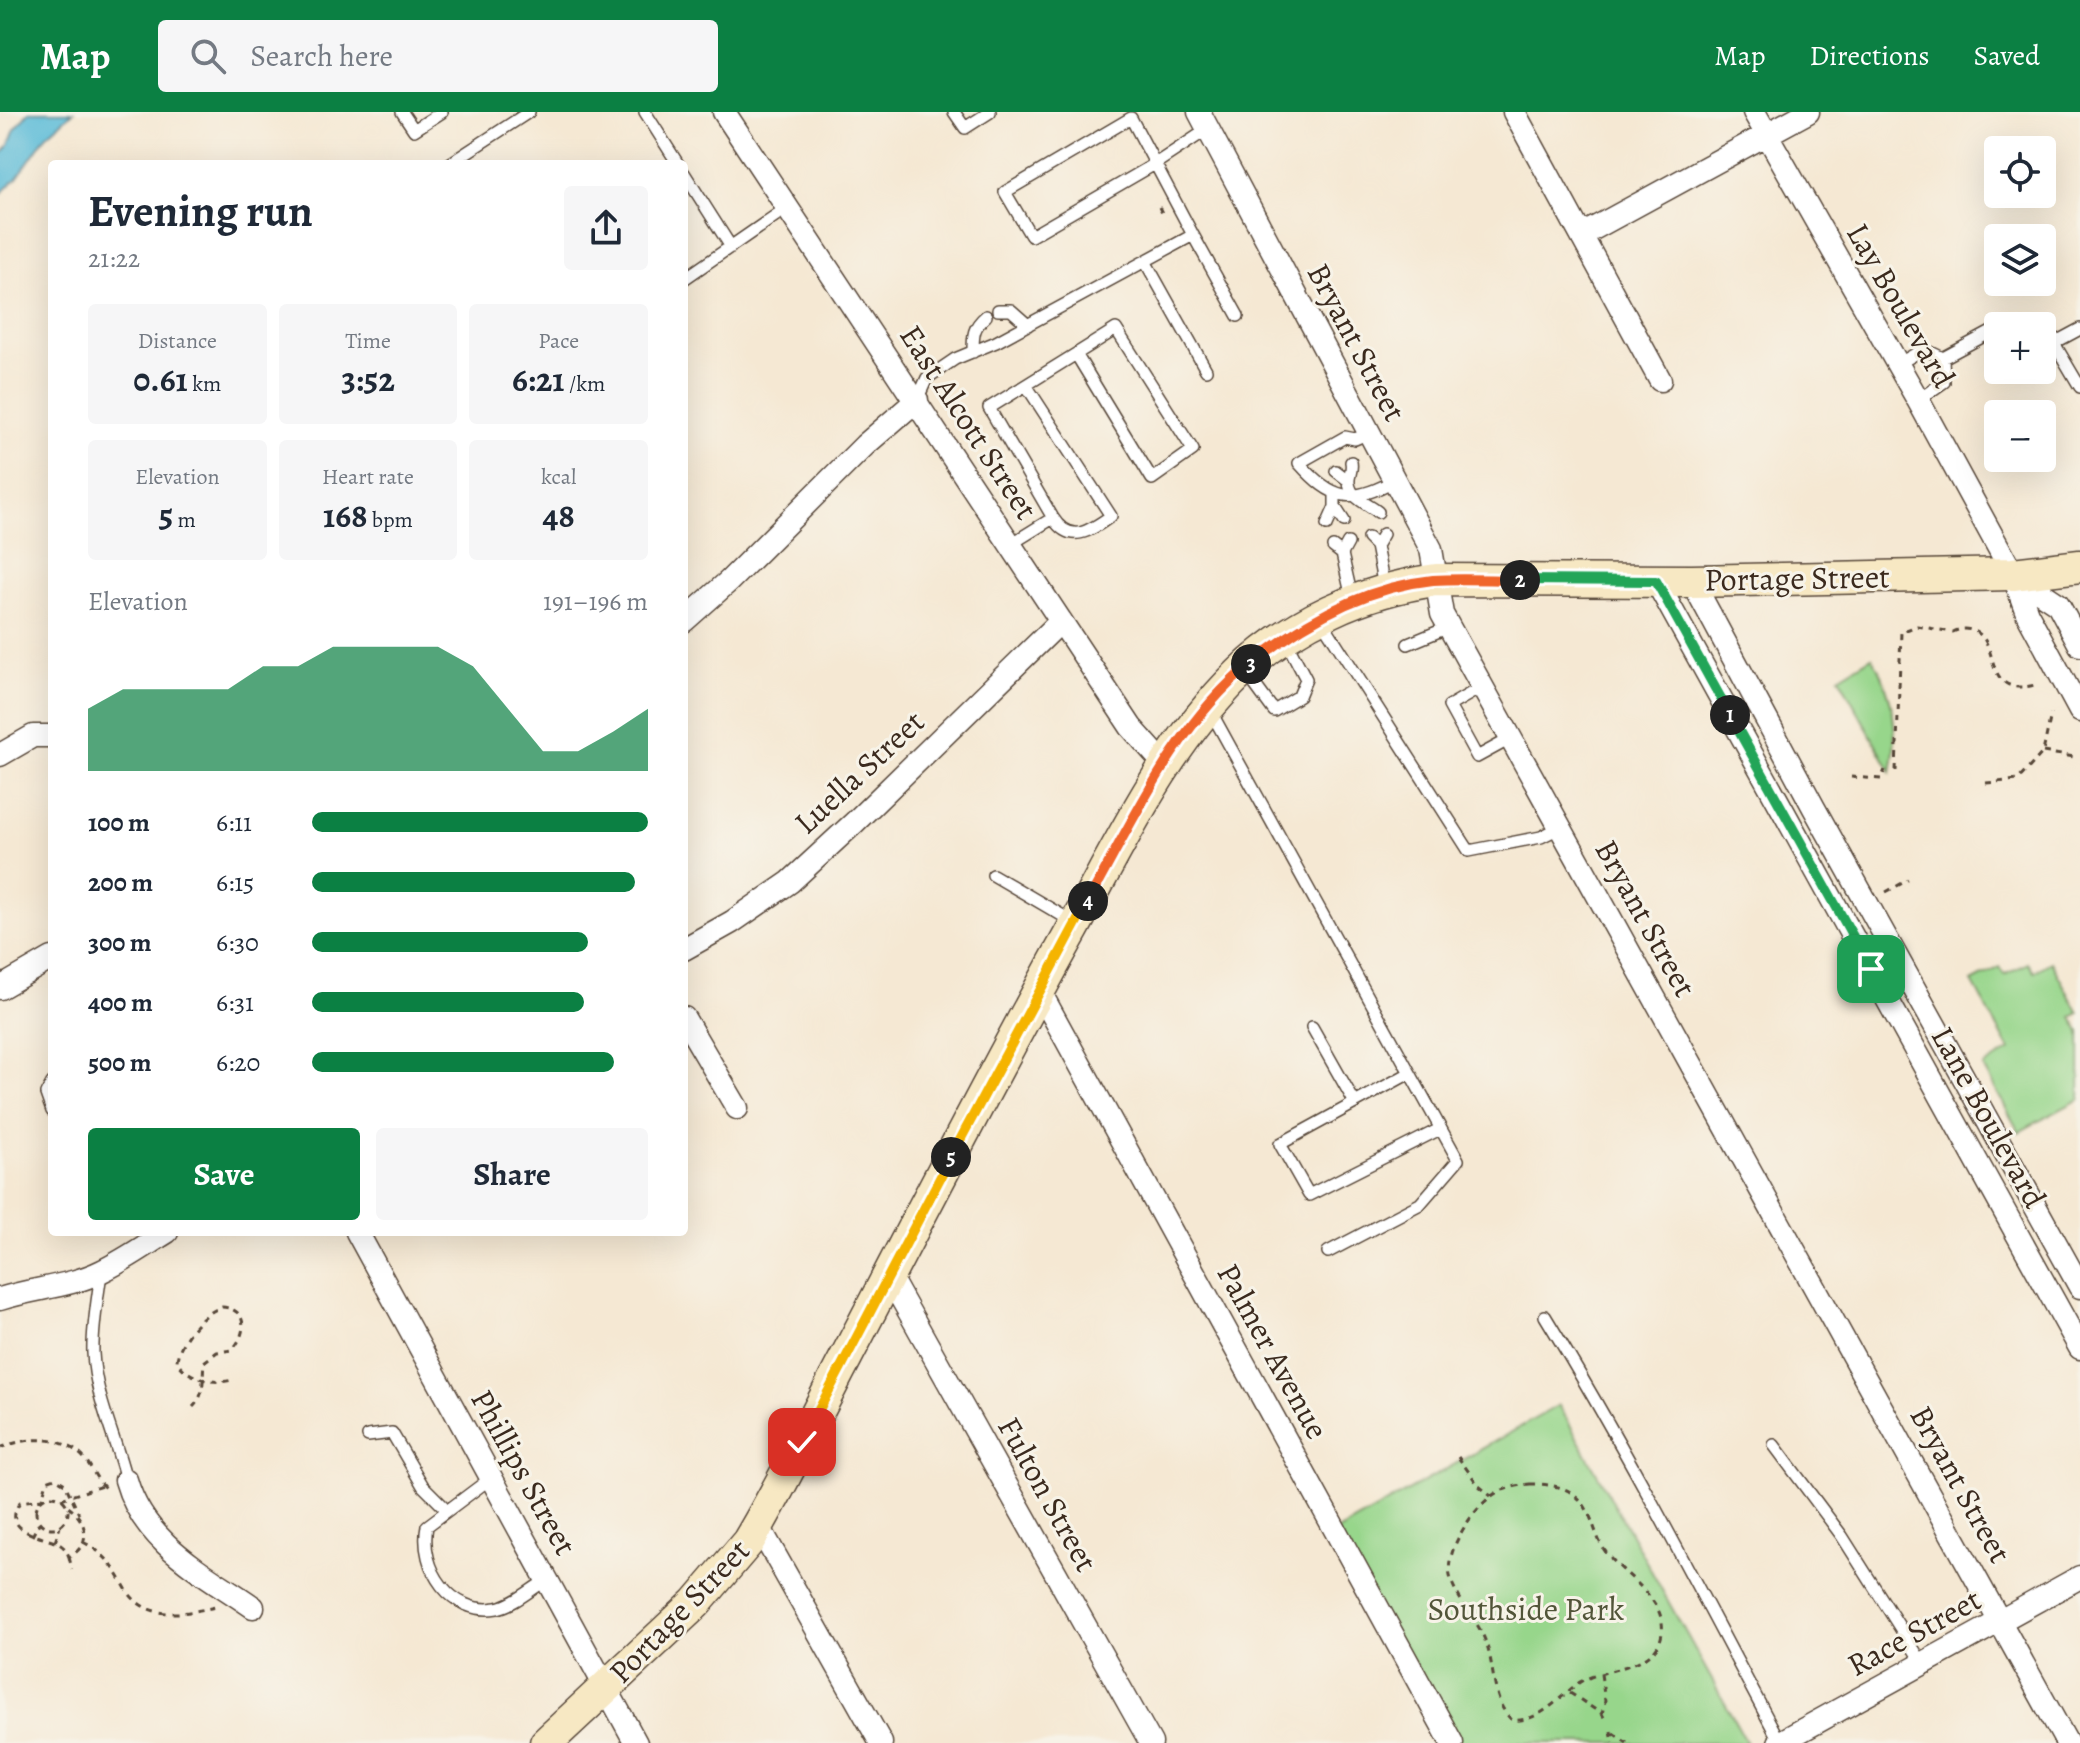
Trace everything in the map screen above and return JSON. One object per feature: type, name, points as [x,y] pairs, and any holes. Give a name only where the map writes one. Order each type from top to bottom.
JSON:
[{"type":"main road","name":"Portage Street","points":[[546,1743],[696,1603],[748,1542],[1039,990],[1165,765],[1209,708],[1244,670],[1319,617],[1385,591],[1436,580],[1692,581],[2013,574],[2080,566]]},
{"type":"street","name":"East Alcott Street","points":[[724,112],[1131,727],[1165,765]]},
{"type":"street","points":[[1514,112],[1660,380]]},
{"type":"street","name":"Lay Boulevard","points":[[1754,112],[2013,574],[2027,613],[2080,711]]},
{"type":"street","points":[[1582,235],[1808,112]]},
{"type":"street","name":"Bryant Street","points":[[1204,121],[1431,549],[1442,614],[2067,1743]]},
{"type":"street","points":[[688,617],[729,581],[865,445],[917,400]]},
{"type":"street","name":"Lay Boulevard","points":[[2013,574],[2058,604],[2080,645]]},
{"type":"street","name":"Lane Boulevard","points":[[1656,581],[2080,1348]]},
{"type":"street","name":"Lane Boulevard","points":[[1692,581],[2080,1287]]},
{"type":"street","name":"Luella Street","points":[[688,947],[732,922],[790,882],[1061,621]]},
{"type":"street","points":[[0,755],[33,736],[48,736]]},
{"type":"street","points":[[1871,969],[1896,955]]},
{"type":"street","points":[[0,988],[48,960]]},
{"type":"street","name":"Palmer Avenue","points":[[1039,990],[1452,1743]]},
{"type":"street","points":[[688,1025],[737,1108]]},
{"type":"street","points":[[2021,1241],[2046,1226]]},
{"type":"street","points":[[0,1299],[21,1292],[43,1290],[101,1272],[160,1236]]},
{"type":"street","name":"Phillips Street","points":[[359,1236],[636,1743]]},
{"type":"street","name":"Fulton Street","points":[[889,1276],[1151,1743]]},
{"type":"street","points":[[129,1489],[154,1533],[174,1554],[249,1604]]},
{"type":"street","points":[[758,1525],[881,1743]]},
{"type":"street","name":"Race Street","points":[[1784,1742],[2080,1577]]},
{"type":"lane","points":[[402,112],[414,130],[442,112]]},
{"type":"lane","points":[[455,160],[529,112]]},
{"type":"lane","points":[[645,112],[675,160]]},
{"type":"lane","points":[[954,112],[965,128],[990,112]]},
{"type":"lane","points":[[1204,121],[1155,164],[1031,236],[1005,192],[1131,118],[1155,164],[1193,235],[1238,316]]},
{"type":"lane","points":[[688,179],[731,247]]},
{"type":"lane","points":[[688,276],[788,207]]},
{"type":"lane","points":[[917,400],[927,378],[955,359],[1028,325],[1193,235]]},
{"type":"lane","points":[[1145,261],[1206,370]]},
{"type":"lane","points":[[998,310],[1011,310],[1028,325]]},
{"type":"lane","points":[[973,352],[972,333],[986,316]]},
{"type":"lane","points":[[1026,385],[1111,516],[1083,533],[1060,529],[989,408],[1116,329],[1193,450],[1152,479],[1076,354]]},
{"type":"lane","points":[[2056,339],[2080,329]]},
{"type":"lane","points":[[1943,358],[1984,336]]},
{"type":"lane","points":[[1898,364],[1924,349],[1943,358]]},
{"type":"lane","points":[[2056,353],[2080,387]]},
{"type":"lane","points":[[1918,400],[1944,382],[1943,358]]},
{"type":"lane","points":[[1369,433],[1355,439],[1345,437],[1299,463],[1317,483],[1355,497],[1378,512]]},
{"type":"lane","points":[[1349,481],[1353,468],[1351,462]]},
{"type":"lane","points":[[1336,471],[1349,481],[1355,497]]},
{"type":"lane","points":[[1355,497],[1375,492],[1395,480]]},
{"type":"lane","points":[[1327,525],[1335,507],[1335,492]]},
{"type":"lane","points":[[1363,516],[1367,503]]},
{"type":"lane","points":[[1335,507],[1344,521]]},
{"type":"lane","points":[[1011,544],[1053,518]]},
{"type":"lane","points":[[1383,534],[1372,542],[1385,591]]},
{"type":"lane","points":[[1341,548],[1353,602]]},
{"type":"lane","points":[[1319,617],[1469,851],[1541,837],[1559,828]]},
{"type":"lane","points":[[1408,644],[1449,627]]},
{"type":"lane","points":[[1244,670],[1274,711],[1299,696],[1306,679],[1285,639]]},
{"type":"lane","points":[[1482,687],[1449,706],[1477,757],[1510,739]]},
{"type":"lane","points":[[1209,708],[1458,1160],[1420,1204],[1328,1252]]},
{"type":"lane","points":[[993,875],[1076,923]]},
{"type":"lane","points":[[1312,1027],[1355,1103]]},
{"type":"lane","points":[[1408,1074],[1280,1144],[1309,1195],[1440,1129]]},
{"type":"lane","points":[[101,1272],[93,1354],[104,1409],[129,1489]]},
{"type":"lane","points":[[1545,1316],[1646,1490],[1784,1742]]},
{"type":"lane","points":[[368,1436],[392,1433],[423,1486],[446,1509]]},
{"type":"lane","points":[[1774,1445],[1842,1536],[1923,1664]]},
{"type":"lane","points":[[491,1478],[427,1526],[424,1543],[430,1564],[442,1586],[454,1599],[470,1608],[501,1608],[547,1580]]},
{"type":"path","points":[[1159,207],[1163,215]]},
{"type":"path","points":[[1896,771],[1901,632],[1917,626],[1944,632],[1973,630],[1984,636],[1992,666],[2000,678],[2024,688],[2035,685]]},
{"type":"path","points":[[1986,783],[2018,780],[2043,752],[2051,714]]},
{"type":"path","points":[[2043,752],[2074,757]]},
{"type":"path","points":[[1851,777],[1881,779],[1885,770]]},
{"type":"path","points":[[1882,894],[1908,880]]},
{"type":"path","points":[[193,1407],[200,1398],[203,1378],[204,1362],[217,1352],[232,1350],[243,1335],[243,1319],[230,1307],[222,1307],[208,1312],[177,1354],[180,1367],[203,1378],[217,1382],[232,1380]]},
{"type":"path","points":[[0,1448],[32,1439],[62,1444],[84,1458],[102,1486],[112,1493],[129,1489]]},
{"type":"path","points":[[1458,1457],[1479,1486],[1491,1496]]},
{"type":"path","points":[[32,1536],[39,1523],[36,1508],[42,1499],[43,1487],[51,1479],[60,1479],[72,1496],[83,1523],[83,1542],[69,1557]]},
{"type":"path","points":[[1530,1484],[1557,1486],[1573,1494],[1586,1508],[1606,1551],[1652,1600],[1662,1627],[1660,1642],[1635,1663],[1601,1673],[1582,1681],[1532,1718],[1512,1720],[1500,1704],[1483,1633],[1450,1578],[1449,1562],[1463,1530],[1485,1500],[1499,1491],[1530,1484]]},
{"type":"path","points":[[61,1499],[102,1486]]},
{"type":"path","points":[[72,1569],[66,1550],[55,1542],[32,1536],[17,1527],[14,1512],[20,1502],[52,1496],[61,1499],[79,1514]]},
{"type":"path","points":[[55,1542],[60,1527],[67,1519],[68,1507]]},
{"type":"path","points":[[39,1523],[49,1529],[60,1527]]},
{"type":"path","points":[[83,1542],[99,1550],[109,1560],[131,1597],[155,1613],[249,1604]]},
{"type":"path","points":[[1568,1692],[1604,1716],[1601,1673]]},
{"type":"path","points":[[1613,1743],[1612,1732],[1627,1743]]},
{"type":"green space","points":[[1872,657],[1893,713],[1891,772],[1839,677]]},
{"type":"green space","points":[[2051,962],[2079,1013],[2072,1017],[2080,1032],[2080,1099],[2019,1132],[1983,1067],[2010,1050],[1972,982],[2000,967],[2005,975],[2028,963],[2034,972]]},
{"type":"green space","name":"Southside Park","points":[[1559,1405],[1747,1743],[1452,1743],[1336,1532]]},
{"type":"water","points":[[29,112],[73,112],[46,136],[17,178],[0,194],[0,156]]},
{"type":"route","points":[[802,1442],[1039,990],[1165,765],[1196,721],[1241,672],[1302,626],[1335,609],[1377,593],[1436,580],[1656,581],[1871,969]]}]
